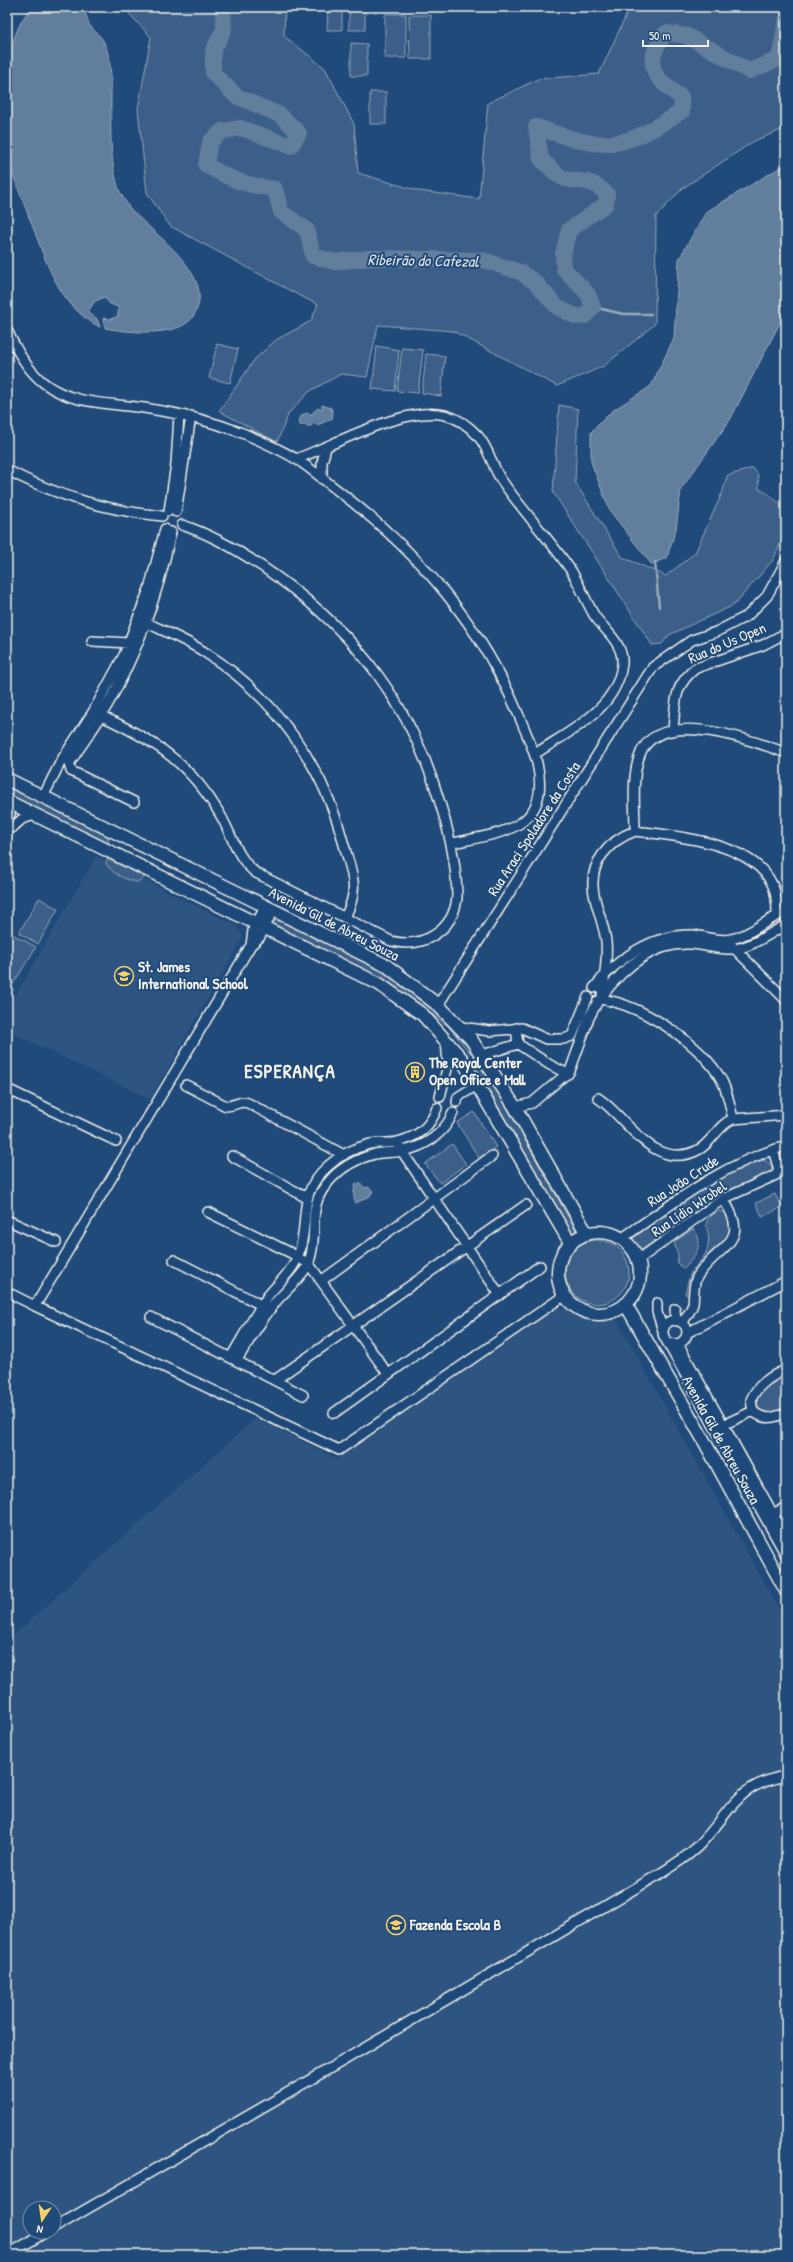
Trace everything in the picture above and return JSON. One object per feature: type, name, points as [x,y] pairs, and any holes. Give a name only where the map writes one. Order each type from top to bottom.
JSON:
[{"type":"street","points":[[7,330],[17,350],[32,370],[44,384],[56,390],[88,402],[130,406],[191,416],[246,434],[296,459],[381,525],[444,589],[493,663],[514,703],[535,754],[540,776],[540,791],[536,805],[526,820],[504,832],[452,843]]},
{"type":"street","points":[[296,459],[367,430],[405,417],[430,413],[445,415],[458,420],[467,425],[479,438],[501,480],[541,530],[573,574],[595,616],[620,650],[622,661],[621,671],[609,697],[593,715],[535,754]]},
{"type":"street","points":[[169,513],[176,464],[179,415]]},
{"type":"street","points":[[168,531],[161,524],[169,513],[191,416]]},
{"type":"street","points":[[322,479],[322,462],[326,448]]},
{"type":"street","points":[[7,470],[56,493],[93,505],[169,513],[182,518],[182,525],[178,530],[168,531]]},
{"type":"street","points":[[97,714],[152,741],[191,773],[211,799],[225,822],[237,849],[250,868],[396,942],[408,943],[424,940],[437,934],[444,928],[456,906],[457,882],[452,843],[432,777],[417,740],[380,677],[361,651],[317,608],[256,562],[216,539],[182,525]]},
{"type":"street","points":[[134,802],[71,771],[68,767],[97,714],[142,621],[168,531]]},
{"type":"street","name":"Rua Araci Spoladore da Costa","points":[[438,1005],[653,667],[692,640],[716,632],[747,616],[767,596],[786,561]]},
{"type":"street","points":[[43,797],[61,761],[97,714],[129,643],[142,621]]},
{"type":"street","points":[[142,621],[199,649],[228,668],[270,706],[292,732],[322,783],[339,826],[354,889],[354,900],[345,917]]},
{"type":"street","name":"Rua do Us Open","points":[[673,729],[677,691],[681,682],[688,674],[696,668],[763,645],[786,633]]},
{"type":"street","points":[[92,641],[129,643]]},
{"type":"street","points":[[635,831],[635,777],[639,759],[650,739],[673,729],[708,731],[754,742],[786,753]]},
{"type":"street","name":"Avenida Gil de Abreu Souza","points":[[7,779],[387,966],[438,1005],[461,1027],[482,1055],[515,1107],[587,1234]]},
{"type":"street","points":[[7,801],[379,984],[423,1015],[461,1058],[571,1244]]},
{"type":"street","points":[[7,806],[10,814],[9,824],[35,815]]},
{"type":"street","points":[[600,999],[606,943],[594,895],[594,873],[599,859],[612,844],[635,831],[702,841],[727,849],[751,861],[764,872],[773,885],[777,904],[777,916]]},
{"type":"street","points":[[35,1306],[251,945],[251,935],[261,926],[269,909]]},
{"type":"street","points":[[461,1027],[490,1032],[516,1028],[525,1029],[546,1039],[568,1038],[572,1036],[590,990],[594,988],[603,976],[630,954],[663,939],[685,935],[727,940],[742,936],[786,912]]},
{"type":"street","points":[[515,1107],[532,1103],[568,1074],[600,999],[616,977],[626,968],[657,950],[690,944],[734,949],[748,945],[786,925]]},
{"type":"street","points":[[727,940],[734,949],[786,1000]]},
{"type":"street","points":[[594,988],[600,990],[600,999]]},
{"type":"street","points":[[588,997],[591,1001],[600,999],[617,1001],[649,1016],[665,1026],[696,1050],[721,1080],[727,1094],[733,1119]]},
{"type":"street","points":[[516,1028],[518,1044],[550,1066],[568,1074]]},
{"type":"street","points":[[446,1040],[456,1043],[471,1056],[482,1055],[518,1044]]},
{"type":"street","points":[[440,1097],[448,1071],[446,1040]]},
{"type":"street","points":[[186,1085],[226,1106],[239,1102],[248,1103],[344,1155]]},
{"type":"street","points":[[456,1102],[458,1097],[478,1085]]},
{"type":"street","points":[[7,1090],[116,1141]]},
{"type":"street","points":[[598,1098],[609,1105],[630,1129],[648,1145],[671,1154],[690,1153],[697,1150],[707,1144],[728,1121],[733,1119],[786,1115]]},
{"type":"street","points":[[234,1359],[298,1257],[303,1237],[307,1198],[318,1176],[344,1155],[371,1144],[396,1142],[424,1130],[432,1120],[436,1108]]},
{"type":"street","points":[[266,1308],[309,1264],[314,1235],[315,1204],[330,1180],[340,1171],[363,1158],[376,1154],[402,1151],[423,1145],[440,1134],[453,1113]]},
{"type":"street","points":[[396,1142],[466,1248],[500,1294]]},
{"type":"street","name":"Rua João Crude","points":[[621,1239],[710,1177],[773,1150],[786,1146]]},
{"type":"street","name":"Rua Lídio Wrobel","points":[[638,1260],[723,1199],[778,1173],[779,1170],[773,1150]]},
{"type":"street","points":[[232,1156],[307,1198]]},
{"type":"street","points":[[321,1281],[492,1156]]},
{"type":"street","points":[[679,1322],[692,1306],[697,1277],[730,1240],[735,1231],[735,1218],[723,1199]]},
{"type":"street","points":[[275,1380],[526,1205]]},
{"type":"street","points":[[208,1212],[309,1264],[388,1374]]},
{"type":"street","points":[[7,1220],[56,1242]]},
{"type":"street","points":[[605,1233],[621,1239],[628,1244],[638,1260],[640,1272],[639,1284],[634,1296],[626,1305],[609,1313],[590,1314],[578,1309],[565,1295],[558,1278],[559,1266],[563,1254],[571,1244],[587,1234],[605,1233]]},
{"type":"street","points":[[174,1260],[266,1308]]},
{"type":"street","points":[[334,1413],[540,1266]]},
{"type":"street","points":[[679,1322],[669,1322],[665,1335],[669,1342],[678,1344],[684,1340],[686,1333],[785,1280]]},
{"type":"street","points":[[7,1292],[339,1450],[565,1295]]},
{"type":"street","points":[[657,1303],[657,1312],[665,1335],[786,1555]]},
{"type":"street","name":"Avenida Gil de Abreu Souza","points":[[626,1305],[703,1439],[786,1591]]},
{"type":"street","points":[[675,1309],[679,1322],[686,1333]]},
{"type":"street","points":[[151,1317],[303,1395]]},
{"type":"street","points":[[678,1344],[786,1537]]},
{"type":"street","points":[[786,1370],[766,1381],[755,1391],[751,1400],[753,1411],[766,1419],[786,1413]]},
{"type":"street","points":[[723,1424],[753,1411]]},
{"type":"street","points":[[773,1514],[786,1507]]},
{"type":"street","points":[[62,2223],[346,2059],[662,1872],[695,1850],[740,1795],[766,1780],[786,1776]]},
{"type":"street","points":[[7,2255],[32,2240]]},
{"type":"shaded area","points":[[33,7],[82,7],[90,26],[104,42],[107,49],[110,70],[111,130],[114,173],[119,189],[129,207],[180,257],[191,272],[198,287],[199,302],[192,318],[185,324],[175,329],[138,332],[105,328],[103,318],[111,319],[118,316],[118,307],[110,304],[104,297],[94,302],[88,312],[97,319],[100,327],[85,318],[73,307],[63,294],[47,264],[16,184],[7,150],[7,90],[10,59],[13,43],[18,29],[24,17]]},
{"type":"shaded area","points":[[123,7],[285,7],[284,36],[325,68],[354,124],[358,173],[419,191],[479,199],[488,103],[538,79],[599,74],[630,7],[786,7],[786,128],[754,141],[683,188],[656,216],[655,324],[604,366],[557,386],[453,331],[378,325],[367,377],[341,374],[310,391],[289,413],[277,442],[219,411],[255,359],[276,340],[311,321],[318,304],[302,297],[170,226],[147,193],[138,109],[151,37]]},
{"type":"shaded area","points":[[328,7],[342,7],[342,30],[327,30]]},
{"type":"shaded area","points":[[349,7],[365,7],[365,30],[349,30]]},
{"type":"shaded area","points":[[385,14],[406,14],[406,58],[385,58]]},
{"type":"shaded area","points":[[409,15],[431,15],[431,59],[410,59]]},
{"type":"shaded area","points":[[351,43],[367,44],[367,76],[351,76]]},
{"type":"shaded area","points":[[370,92],[386,92],[386,124],[370,124]]},
{"type":"shaded area","points":[[786,164],[786,311],[730,420],[681,489],[676,529],[667,557],[652,565],[610,511],[591,462],[591,432],[612,411],[651,386],[674,338],[679,259],[706,212]]},
{"type":"shaded area","points":[[217,344],[238,349],[230,383],[209,378]]},
{"type":"shaded area","points":[[377,346],[399,350],[395,391],[372,389]]},
{"type":"shaded area","points":[[402,348],[423,350],[418,393],[397,391]]},
{"type":"shaded area","points":[[426,354],[445,356],[441,396],[422,393]]},
{"type":"shaded area","points":[[322,405],[331,408],[333,414],[332,419],[317,425],[313,423],[311,426],[300,425],[299,421],[302,415],[307,413],[310,415],[318,408],[322,409]]},
{"type":"shaded area","points":[[559,405],[578,409],[575,482],[622,557],[666,576],[695,553],[723,491],[727,476],[753,468],[758,475],[759,489],[766,492],[782,505],[786,506],[786,532],[773,560],[734,605],[669,635],[662,644],[652,645],[553,492]]},
{"type":"shaded area","points":[[7,786],[107,836],[109,842],[107,844],[7,795]]},
{"type":"shaded area","name":"St. James International School","points":[[96,856],[236,926],[242,934],[241,941],[150,1099],[7,1030],[7,1011]]},
{"type":"shaded area","points":[[107,859],[145,877],[137,882],[128,880],[109,867],[106,863]]},
{"type":"shaded area","points":[[39,898],[58,909],[38,944],[19,933]]},
{"type":"shaded area","points":[[276,917],[391,976],[446,1019],[473,1053],[470,1053],[448,1026],[393,986],[274,924]]},
{"type":"shaded area","points":[[14,935],[36,947],[10,989],[7,987],[7,947]]},
{"type":"shaded area","points":[[482,1063],[577,1233],[571,1234],[566,1228],[477,1069],[478,1064]]},
{"type":"shaded area","points":[[474,1112],[496,1147],[479,1158],[457,1123]]},
{"type":"shaded area","points":[[452,1144],[466,1164],[440,1183],[425,1164]]},
{"type":"shaded area","points":[[765,1160],[772,1166],[772,1170],[767,1175],[733,1189],[688,1216],[675,1209],[707,1186],[729,1173],[741,1167]]},
{"type":"shaded area","points":[[360,1182],[364,1188],[368,1187],[373,1191],[370,1196],[356,1203],[354,1198],[354,1190],[356,1183],[358,1184]]},
{"type":"shaded area","points":[[775,1194],[782,1207],[762,1217],[756,1203]]},
{"type":"shaded area","points":[[718,1211],[724,1212],[729,1216],[732,1223],[730,1231],[726,1239],[694,1274],[691,1281],[691,1295],[685,1294],[688,1280],[693,1269],[707,1250],[709,1239],[706,1223],[711,1216]]},
{"type":"shaded area","points":[[668,1215],[681,1222],[641,1250],[632,1239],[662,1217]]},
{"type":"shaded area","points":[[693,1229],[699,1239],[699,1245],[684,1269],[677,1263],[678,1256],[674,1242]]},
{"type":"shaded area","points":[[597,1240],[609,1242],[620,1249],[627,1260],[629,1272],[627,1284],[620,1295],[609,1302],[597,1304],[585,1302],[574,1295],[567,1284],[565,1272],[567,1260],[574,1249],[585,1242]]},
{"type":"shaded area","name":"Fazenda Escola B","points":[[557,1309],[568,1309],[585,1319],[594,1321],[616,1319],[786,1621],[786,2255],[7,2255],[7,1641],[256,1418],[337,1459],[545,1314]]},
{"type":"shaded area","points":[[786,1373],[786,1409],[765,1413],[758,1409],[757,1398],[763,1390]]},
{"type":"waterway","name":"Ribeirão do Cafezal","points":[[223,7],[224,29],[213,51],[213,73],[236,96],[280,115],[299,133],[291,146],[241,128],[222,131],[210,142],[206,165],[239,181],[275,189],[281,212],[307,230],[313,256],[335,262],[369,258],[483,260],[520,272],[535,282],[557,307],[577,317],[585,316],[593,307],[588,294],[564,269],[563,254],[569,230],[606,204],[607,194],[591,183],[566,179],[559,176],[541,159],[536,127],[584,142],[604,144],[632,139],[658,126],[682,111],[681,97],[663,83],[657,76],[654,69],[654,53],[666,33],[687,36],[749,71],[779,59],[786,22]]},
{"type":"waterway","points":[[593,307],[623,314],[651,314]]},
{"type":"waterway","points":[[655,562],[659,607]]},
{"type":"tunnel","points":[[7,840],[12,828]]},
{"type":"place","name":"St. James International School","points":[[124,976]]},
{"type":"place","name":"The Royal Center Open Office e Mall","points":[[415,1072]]},
{"type":"place","name":"Fazenda Escola B","points":[[396,1925]]},
{"type":"district","name":"ESPERANÇA","points":[[290,1071]]}]
